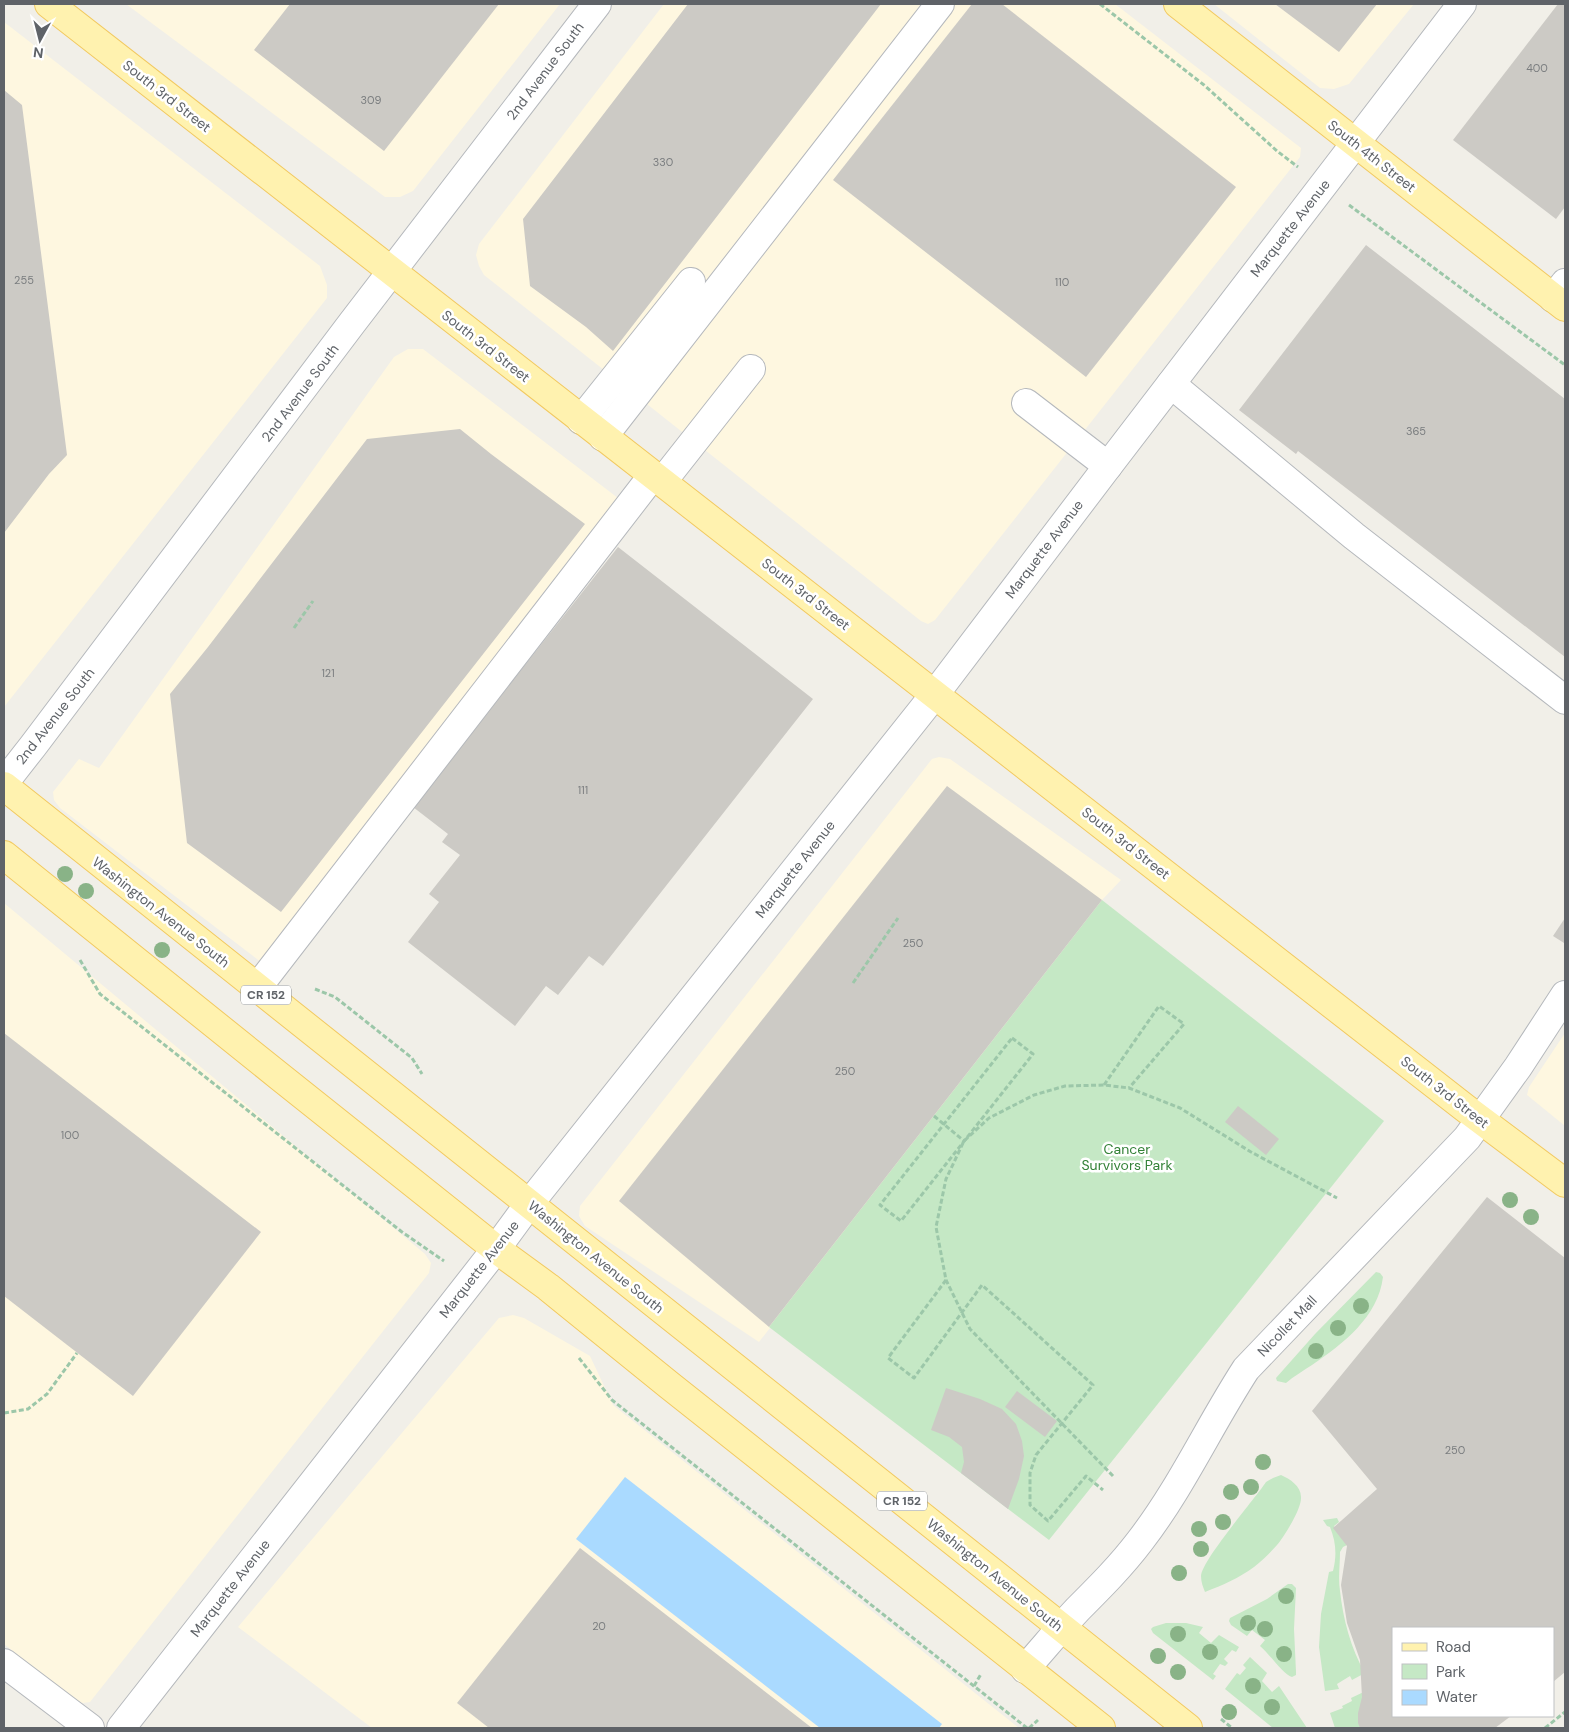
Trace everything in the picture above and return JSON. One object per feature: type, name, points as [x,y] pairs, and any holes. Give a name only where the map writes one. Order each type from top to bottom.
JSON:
[{"type":"main road","name":"South 3rd Street","points":[[49,4],[1480,1120],[1565,1183]]},
{"type":"main road","name":"South 4th Street","points":[[1178,4],[1356,143],[1561,296]]},
{"type":"main road","name":"Washington Avenue South","points":[[4,785],[1188,1728]]},
{"type":"main road","points":[[4,855],[155,978],[496,1249],[548,1287],[1101,1728]]},
{"type":"street","name":"2nd Avenue South","points":[[4,785],[597,4]]},
{"type":"street","points":[[603,436],[940,4]]},
{"type":"street","name":"Marquette Avenue","points":[[121,1728],[530,1204],[934,694],[1462,4]]},
{"type":"street","points":[[581,420],[690,282]]},
{"type":"street","points":[[257,988],[657,479],[751,369]]},
{"type":"street","points":[[1171,384],[1354,536],[1565,700]]},
{"type":"street","points":[[1026,403],[1108,466]]},
{"type":"street","name":"Nicollet Mall","points":[[1025,1669],[1061,1628],[1110,1578],[1140,1540],[1173,1495],[1222,1405],[1246,1369],[1467,1138],[1518,1067],[1565,995]]},
{"type":"street","points":[[4,1663],[90,1728]]},
{"type":"path","points":[[1100,4],[1204,85],[1277,152]]},
{"type":"path","points":[[1371,221],[1565,365]]},
{"type":"path","points":[[294,628],[313,602]]},
{"type":"path","points":[[853,983],[898,918]]},
{"type":"path","points":[[76,954],[100,994],[402,1232],[431,1252]]},
{"type":"path","points":[[1104,1085],[1159,1006],[1184,1024],[1129,1088]]},
{"type":"path","points":[[1012,1038],[1033,1054],[901,1221],[880,1205],[944,1124],[1012,1038]]},
{"type":"path","points":[[1113,1476],[970,1330],[946,1280],[936,1227],[946,1179],[964,1141],[990,1118],[1034,1095],[1066,1086],[1104,1085],[1129,1088],[1180,1108],[1251,1152],[1337,1198]]},
{"type":"path","points":[[934,1116],[964,1141]]},
{"type":"path","points":[[946,1280],[888,1358],[914,1378],[982,1285],[1093,1385],[1036,1455],[1030,1473],[1030,1504],[1048,1521],[1086,1476],[1103,1490]]},
{"type":"path","points":[[4,1413],[28,1409],[47,1394],[77,1353]]},
{"type":"path","points":[[576,1355],[612,1400],[1027,1728]]},
{"type":"path","points":[[1545,1728],[1565,1712]]},
{"type":"shaded area","points":[[126,4],[560,4],[413,191],[400,197],[385,197]]},
{"type":"shaded area","points":[[664,4],[1115,4],[1301,148],[1300,157],[935,620],[928,624],[921,621],[484,275],[479,266],[476,255],[479,244]]},
{"type":"shaded area","points":[[1214,4],[1414,4],[1349,84],[1334,89],[1320,88]]},
{"type":"shaded area","points":[[4,22],[320,266],[327,285],[327,298],[4,707]]},
{"type":"shaded area","points":[[408,349],[423,349],[631,508],[270,969],[60,808],[54,800],[53,792],[79,759],[99,768],[394,357]]},
{"type":"shaded area","points":[[939,757],[950,759],[1121,880],[1102,900],[759,1342],[585,1226],[579,1216],[580,1206],[932,759]]},
{"type":"shaded area","points":[[4,903],[425,1254],[431,1263],[429,1273],[90,1702],[83,1703],[75,1700],[4,1644]]},
{"type":"shaded area","points":[[1565,1033],[1565,1126],[1527,1095],[1529,1087]]},
{"type":"shaded area","points":[[513,1315],[524,1318],[590,1356],[613,1405],[1019,1728],[372,1728],[238,1627],[499,1318]]},
{"type":"green space","name":"Cancer Survivors Park","points":[[1102,900],[1384,1121],[1049,1540],[769,1327]]},
{"type":"green space","points":[[1376,1272],[1380,1273],[1383,1277],[1380,1291],[1367,1317],[1347,1338],[1312,1365],[1286,1383],[1277,1381],[1276,1378],[1315,1334]]},
{"type":"green space","points":[[1281,1475],[1297,1486],[1301,1493],[1301,1502],[1296,1515],[1284,1536],[1263,1560],[1243,1575],[1205,1592],[1201,1576],[1210,1557],[1266,1482]]},
{"type":"green space","points":[[1337,1518],[1339,1522],[1334,1526],[1347,1545],[1340,1552],[1339,1581],[1341,1602],[1348,1634],[1365,1673],[1352,1680],[1350,1676],[1337,1684],[1339,1689],[1325,1691],[1319,1647],[1321,1614],[1329,1572],[1333,1571],[1335,1543],[1330,1527],[1323,1520]]},
{"type":"green space","points":[[1288,1584],[1292,1584],[1296,1588],[1294,1629],[1296,1675],[1292,1677],[1284,1672],[1260,1646],[1265,1640],[1252,1630],[1247,1636],[1231,1625],[1229,1621],[1230,1618],[1267,1599]]},
{"type":"green space","points":[[1166,1623],[1186,1623],[1203,1627],[1199,1633],[1211,1643],[1219,1635],[1239,1647],[1236,1652],[1232,1650],[1224,1659],[1228,1663],[1225,1666],[1220,1664],[1213,1674],[1216,1676],[1213,1680],[1153,1633],[1151,1629],[1153,1627]]},
{"type":"green space","points":[[1250,1657],[1267,1673],[1262,1681],[1272,1692],[1279,1686],[1307,1728],[1273,1728],[1225,1689],[1237,1673],[1240,1675],[1246,1668],[1243,1665]]},
{"type":"green space","points":[[1370,1689],[1387,1721],[1388,1728],[1335,1728],[1330,1713],[1343,1708],[1342,1706],[1352,1701],[1351,1698]]},
{"type":"water","points":[[625,1477],[942,1724],[939,1728],[820,1728],[576,1539]]},
{"type":"building","points":[[290,4],[499,4],[384,151],[254,50]]},
{"type":"building","points":[[688,4],[881,4],[613,351],[586,327],[530,286],[523,219]]},
{"type":"building","points":[[972,4],[1002,4],[1236,187],[1086,377],[833,180]]},
{"type":"building","points":[[1275,4],[1377,4],[1339,52]]},
{"type":"building","points":[[1558,4],[1565,4],[1565,207],[1556,219],[1453,140]]},
{"type":"building","points":[[4,90],[22,105],[67,455],[49,474],[4,533]]},
{"type":"building","points":[[1366,245],[1565,399],[1565,657],[1298,451],[1296,454],[1239,410]]},
{"type":"building","points":[[460,429],[585,524],[281,912],[187,843],[170,694],[367,439]]},
{"type":"building","points":[[618,547],[813,699],[603,966],[589,956],[558,995],[546,986],[515,1026],[408,942],[439,902],[429,894],[460,855],[442,842],[448,834],[413,807]]},
{"type":"building","points":[[947,786],[1102,900],[769,1327],[619,1201]]},
{"type":"building","points":[[1565,918],[1565,942],[1564,943],[1553,936]]},
{"type":"building","points":[[4,1033],[261,1232],[133,1396],[4,1296]]},
{"type":"building","points":[[1238,1106],[1279,1139],[1266,1155],[1225,1122]]},
{"type":"building","points":[[1487,1197],[1565,1258],[1565,1672],[1554,1681],[1554,1627],[1392,1627],[1392,1717],[1510,1717],[1495,1728],[1360,1728],[1358,1713],[1362,1697],[1360,1660],[1347,1623],[1341,1585],[1347,1546],[1333,1528],[1377,1489],[1312,1411]]},
{"type":"building","points":[[946,1388],[980,1399],[1002,1409],[1016,1424],[1022,1441],[1024,1456],[1019,1479],[1008,1509],[961,1473],[964,1462],[962,1447],[949,1437],[931,1430]]},
{"type":"building","points":[[1017,1391],[1057,1421],[1045,1437],[1005,1407]]},
{"type":"building","points":[[580,1548],[812,1728],[489,1728],[457,1703]]}]
